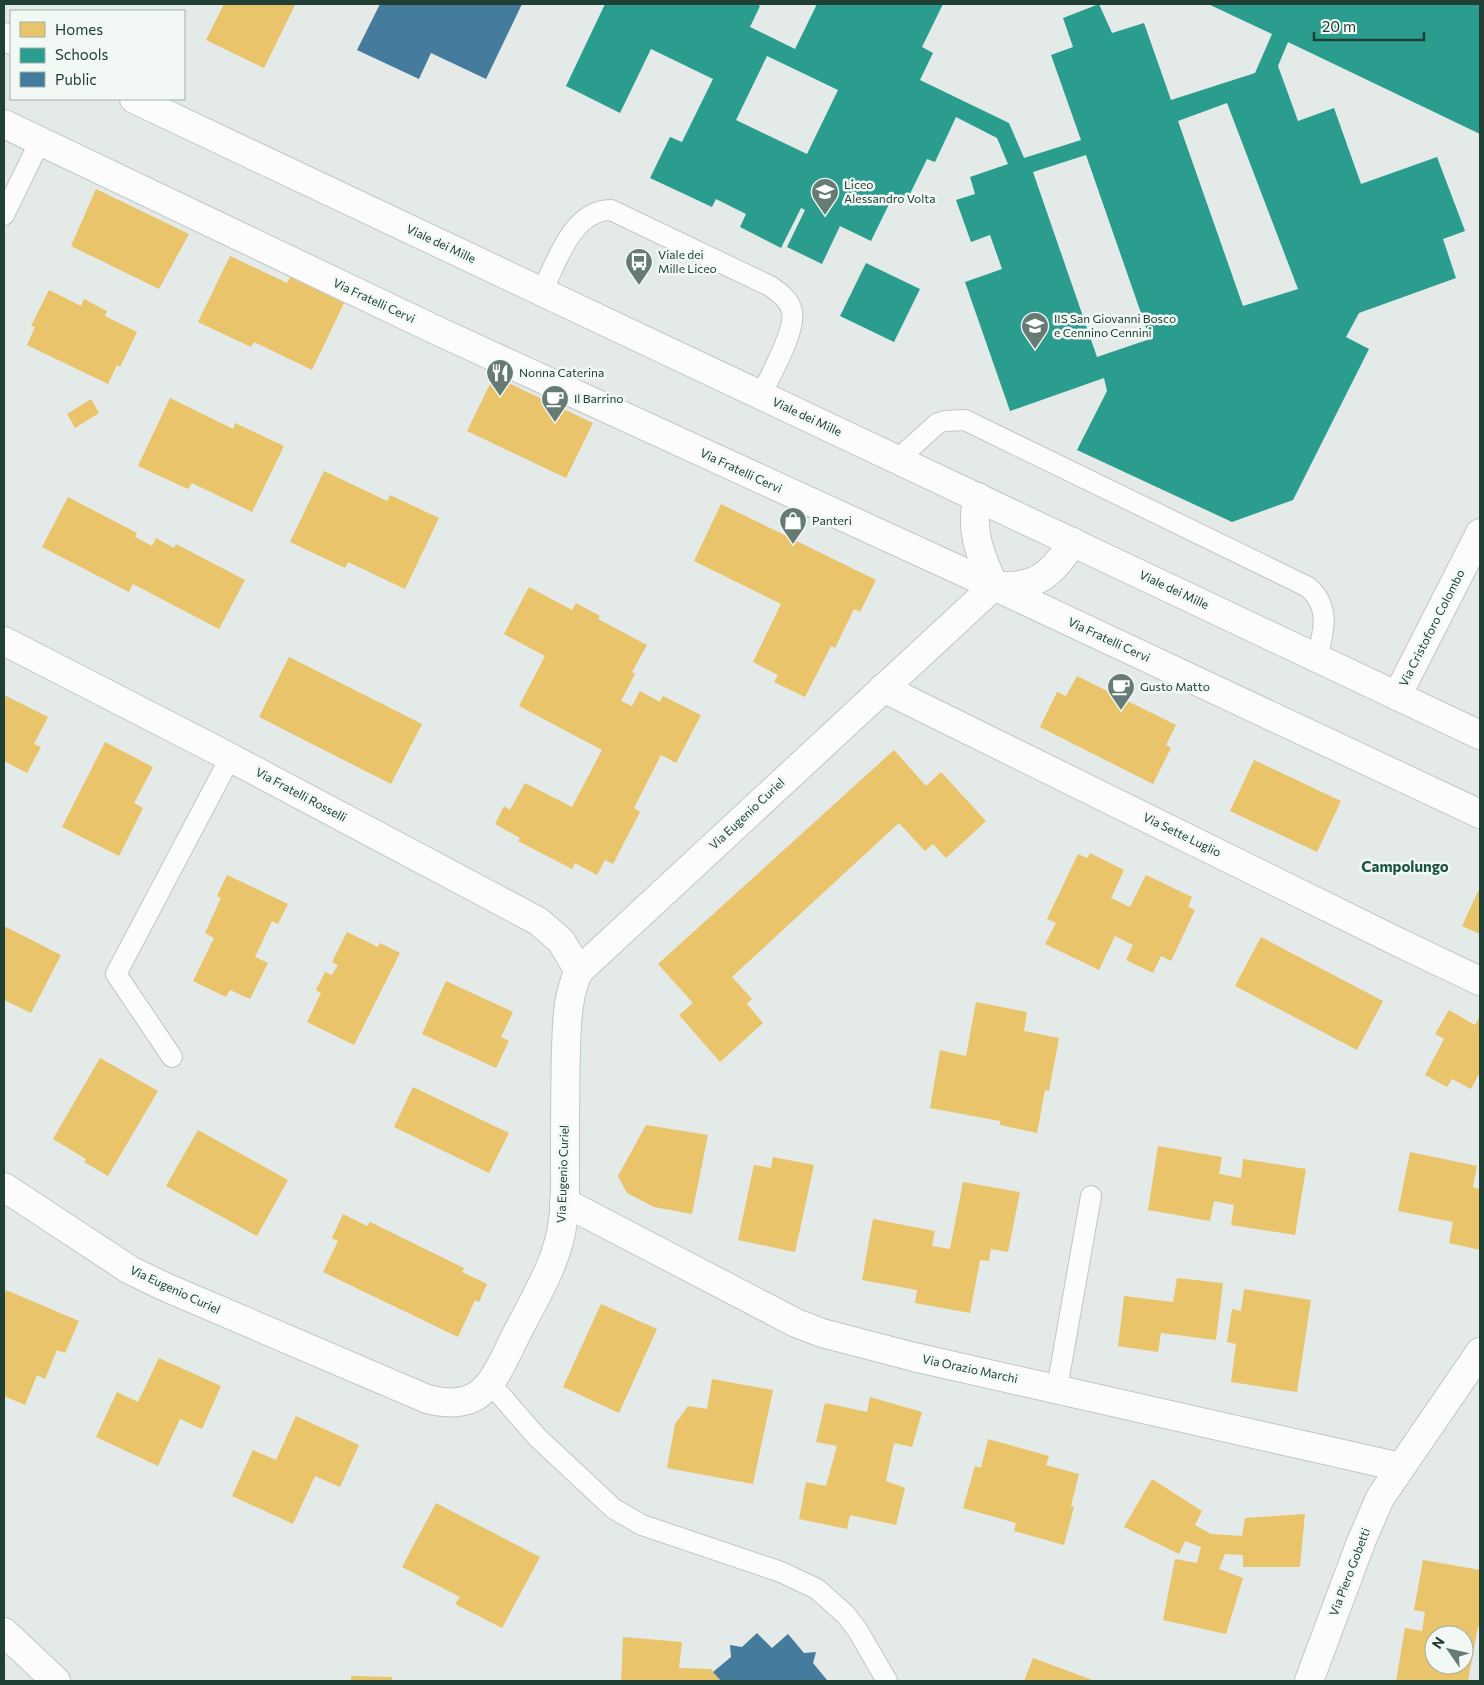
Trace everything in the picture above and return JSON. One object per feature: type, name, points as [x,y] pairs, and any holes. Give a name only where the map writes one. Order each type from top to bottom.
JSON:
[{"type":"street","name":"Viale dei Mille","points":[[136,100],[1480,735]]},
{"type":"street","name":"Via Fratelli Cervi","points":[[4,124],[449,336],[994,586],[1480,814]]},
{"type":"street","points":[[978,497],[974,513],[975,536],[978,551],[994,586],[1017,586],[1040,579],[1058,566],[1074,542]]},
{"type":"street","name":"Via Cristoforo Colombo","points":[[1397,696],[1480,533]]},
{"type":"street","name":"Via Eugenio Curiel","points":[[4,1187],[146,1278],[427,1399],[444,1403],[461,1403],[478,1395],[490,1383],[556,1251],[563,1221],[564,1202],[568,1017],[571,991],[579,971],[994,586]]},
{"type":"street","name":"Via Fratelli Rosselli","points":[[4,641],[538,921],[561,941],[579,971]]},
{"type":"street","name":"Via Sette Luglio","points":[[884,688],[1480,981]]},
{"type":"street","name":"Via Orazio Marchi","points":[[564,1202],[808,1328],[880,1349],[1400,1467]]},
{"type":"street","name":"Via Piero Gobetti","points":[[1309,1681],[1370,1520],[1400,1467],[1480,1352]]},
{"type":"street","points":[[4,1632],[56,1681]]},
{"type":"lane","points":[[4,215],[40,142]]},
{"type":"lane","points":[[542,292],[567,241],[583,220],[600,210],[611,210],[770,286],[785,298],[792,312],[790,329],[762,395]]},
{"type":"lane","points":[[898,459],[938,423],[946,420],[965,420],[1308,587],[1315,593],[1323,610],[1324,633],[1317,658]]},
{"type":"lane","points":[[172,1056],[116,974],[230,758]]},
{"type":"lane","points":[[1057,1388],[1091,1196]]},
{"type":"lane","points":[[490,1383],[536,1437],[614,1509],[628,1518],[642,1525],[775,1570],[817,1589],[846,1615],[858,1630],[887,1681]]},
{"type":"building: Homes","points":[[224,4],[295,5],[264,68],[206,40]]},
{"type":"building: Homes","points":[[96,189],[189,234],[159,289],[71,246]]},
{"type":"building: Homes","points":[[230,256],[287,283],[290,277],[344,303],[312,370],[254,342],[251,347],[198,322]]},
{"type":"building: Homes","points":[[49,290],[81,306],[84,299],[107,311],[105,316],[137,332],[120,367],[117,365],[108,384],[27,345],[35,327],[31,326]]},
{"type":"building: Homes","points":[[494,376],[593,423],[566,478],[467,431]]},
{"type":"building: Homes","points":[[170,398],[233,429],[235,423],[284,446],[252,512],[192,483],[188,489],[138,466]]},
{"type":"building: Homes","points":[[91,399],[99,413],[75,428],[67,414]]},
{"type":"building: Homes","points":[[324,471],[387,501],[390,495],[439,518],[405,589],[348,562],[345,568],[290,542]]},
{"type":"building: Homes","points":[[68,497],[137,533],[135,537],[152,546],[156,538],[174,548],[176,544],[245,580],[219,629],[133,584],[129,592],[42,547]]},
{"type":"building: Homes","points":[[721,504],[876,580],[860,612],[854,609],[835,648],[831,646],[805,697],[774,682],[778,675],[753,662],[781,604],[694,561]]},
{"type":"building: Homes","points":[[529,587],[572,610],[576,603],[600,616],[598,619],[647,645],[632,672],[635,674],[621,701],[632,706],[640,691],[660,702],[663,696],[701,715],[676,763],[661,755],[634,808],[640,812],[613,864],[605,860],[597,875],[575,863],[572,869],[518,841],[520,838],[495,824],[504,806],[510,810],[525,783],[572,807],[602,750],[519,706],[545,656],[504,634]]},
{"type":"building: Homes","points":[[289,657],[422,724],[391,784],[259,717]]},
{"type":"building: Homes","points":[[1077,676],[1176,725],[1166,745],[1171,748],[1153,784],[1040,727],[1057,692],[1066,696]]},
{"type":"building: Homes","points":[[4,695],[48,717],[34,744],[41,747],[27,773],[4,761]]},
{"type":"building: Homes","points":[[105,742],[153,767],[134,803],[143,808],[119,856],[62,827]]},
{"type":"building: Homes","points":[[894,750],[926,786],[941,772],[986,821],[946,858],[933,844],[925,851],[899,823],[732,977],[752,999],[747,1004],[763,1023],[720,1062],[679,1015],[693,1003],[658,964]]},
{"type":"building: Homes","points":[[1254,760],[1341,801],[1317,852],[1230,811]]},
{"type":"building: Homes","points":[[1090,853],[1124,870],[1111,898],[1130,907],[1146,875],[1192,897],[1188,907],[1195,910],[1171,961],[1161,956],[1153,973],[1126,960],[1133,945],[1115,936],[1099,970],[1045,944],[1056,923],[1047,919],[1078,854],[1087,858]]},
{"type":"building: Homes","points":[[227,875],[288,904],[278,924],[272,921],[255,957],[268,963],[250,999],[230,990],[226,997],[193,981],[214,938],[205,933],[221,898],[217,896]]},
{"type":"building: Homes","points":[[1480,887],[1480,934],[1462,926]]},
{"type":"building: Homes","points":[[4,926],[61,955],[31,1013],[4,1000]]},
{"type":"building: Homes","points":[[347,932],[378,947],[380,943],[400,953],[354,1045],[307,1022],[321,993],[316,990],[325,972],[332,975],[338,965],[332,962]]},
{"type":"building: Homes","points":[[1261,937],[1383,1001],[1357,1050],[1235,986]]},
{"type":"building: Homes","points":[[446,981],[513,1012],[501,1037],[509,1041],[496,1068],[422,1034]]},
{"type":"building: Homes","points":[[976,1002],[1027,1012],[1024,1031],[1059,1038],[1049,1091],[1045,1090],[1037,1133],[1000,1125],[1000,1121],[930,1108],[940,1050],[966,1056]]},
{"type":"building: Homes","points":[[1449,1010],[1475,1025],[1480,1016],[1480,1072],[1471,1089],[1452,1079],[1447,1087],[1425,1075],[1444,1039],[1435,1034]]},
{"type":"building: Homes","points":[[100,1058],[158,1091],[108,1176],[84,1162],[86,1159],[53,1139]]},
{"type":"building: Homes","points":[[413,1087],[509,1133],[489,1173],[394,1127]]},
{"type":"building: Homes","points":[[646,1125],[708,1135],[692,1214],[654,1207],[627,1193],[618,1176]]},
{"type":"building: Homes","points":[[198,1130],[288,1180],[257,1236],[166,1186]]},
{"type":"building: Homes","points":[[1158,1146],[1222,1157],[1219,1174],[1241,1178],[1243,1159],[1306,1169],[1295,1235],[1231,1225],[1234,1205],[1214,1201],[1210,1221],[1148,1210]]},
{"type":"building: Homes","points":[[1410,1152],[1477,1166],[1473,1187],[1480,1189],[1480,1250],[1449,1243],[1453,1222],[1398,1211]]},
{"type":"building: Homes","points":[[773,1157],[814,1165],[795,1252],[738,1240],[754,1165],[771,1168]]},
{"type":"building: Homes","points":[[963,1182],[1020,1192],[1008,1252],[991,1249],[989,1261],[980,1260],[970,1313],[915,1303],[917,1290],[862,1280],[873,1219],[935,1231],[932,1246],[950,1249]]},
{"type":"building: Homes","points":[[343,1214],[367,1226],[370,1222],[464,1268],[462,1272],[487,1284],[479,1302],[475,1300],[458,1337],[323,1272],[338,1241],[332,1238]]},
{"type":"building: Homes","points":[[1177,1278],[1223,1283],[1216,1340],[1161,1333],[1158,1352],[1118,1346],[1124,1296],[1173,1302]]},
{"type":"building: Homes","points":[[1244,1289],[1311,1300],[1297,1392],[1231,1382],[1236,1344],[1227,1342],[1232,1309],[1241,1311]]},
{"type":"building: Homes","points":[[6,1290],[79,1321],[65,1353],[57,1350],[45,1379],[37,1375],[25,1405],[4,1396],[4,1296]]},
{"type":"building: Homes","points":[[601,1304],[657,1329],[619,1413],[563,1387]]},
{"type":"building: Homes","points":[[159,1358],[221,1386],[202,1429],[180,1419],[158,1466],[96,1437],[117,1392],[138,1402]]},
{"type":"building: Homes","points":[[712,1379],[773,1390],[753,1484],[667,1468],[675,1424],[688,1406],[707,1409]]},
{"type":"building: Homes","points":[[870,1397],[922,1412],[912,1447],[894,1443],[886,1481],[905,1488],[896,1525],[850,1515],[847,1529],[799,1519],[806,1482],[826,1486],[837,1446],[816,1442],[825,1403],[867,1412]]},
{"type":"building: Homes","points":[[296,1416],[359,1445],[340,1487],[315,1476],[293,1524],[232,1496],[253,1450],[276,1460]]},
{"type":"building: Homes","points":[[988,1439],[1049,1456],[1046,1465],[1079,1474],[1071,1506],[1074,1507],[1064,1545],[1014,1531],[1016,1523],[963,1508],[975,1466],[981,1468]]},
{"type":"building: Homes","points":[[1152,1479],[1202,1511],[1195,1525],[1211,1534],[1242,1536],[1245,1518],[1305,1514],[1300,1567],[1243,1567],[1243,1555],[1225,1554],[1219,1569],[1243,1578],[1226,1634],[1163,1620],[1175,1559],[1197,1563],[1201,1547],[1185,1541],[1179,1554],[1124,1527]]},
{"type":"building: Homes","points":[[436,1503],[540,1557],[502,1628],[455,1604],[460,1597],[402,1567]]},
{"type":"building: Homes","points":[[1423,1560],[1480,1570],[1480,1627],[1478,1627],[1474,1649],[1474,1625],[1424,1625],[1424,1675],[1469,1675],[1468,1681],[1396,1681],[1405,1628],[1422,1631],[1425,1612],[1414,1610]]},
{"type":"building: Homes","points":[[623,1637],[682,1642],[679,1668],[711,1669],[721,1681],[621,1681]]},
{"type":"building: Homes","points":[[1033,1658],[1095,1681],[1024,1681]]},
{"type":"building: Homes","points":[[351,1676],[392,1677],[392,1681],[351,1681]]},
{"type":"building: Schools","points":[[605,4],[756,4],[760,6],[750,27],[795,49],[817,4],[943,4],[922,47],[933,53],[920,80],[1009,123],[1024,158],[1081,140],[1051,55],[1073,47],[1063,18],[1099,4],[1112,33],[1144,23],[1171,100],[1255,73],[1272,34],[1208,4],[1480,4],[1480,134],[1288,42],[1278,66],[1298,121],[1334,108],[1361,184],[1437,157],[1465,231],[1443,239],[1456,278],[1359,313],[1346,337],[1369,349],[1293,500],[1232,522],[1077,450],[1107,391],[1104,378],[1010,411],[965,282],[1002,269],[990,235],[971,242],[956,200],[975,194],[970,177],[1008,164],[997,138],[956,117],[935,162],[927,159],[906,202],[893,196],[871,241],[840,226],[822,264],[787,247],[805,210],[801,208],[781,248],[740,227],[746,214],[716,199],[712,207],[650,178],[670,137],[682,142],[713,79],[651,49],[620,113],[566,86]],"holes":[[[767,56],[838,90],[807,154],[736,120]],[[1227,103],[1298,289],[1243,306],[1178,121]],[[1086,155],[1150,339],[1097,357],[1033,172]]]},
{"type":"building: Schools","points":[[866,263],[920,289],[894,342],[840,316]]},
{"type":"building: Public","points":[[380,4],[522,4],[486,79],[431,53],[419,79],[357,50]]},
{"type":"building: Public","points":[[757,1633],[772,1648],[788,1634],[804,1653],[816,1652],[813,1663],[827,1680],[721,1681],[713,1672],[731,1657],[730,1645],[742,1647]]},
{"type":"place","name":"Liceo Alessandro Volta","points":[[825,216]]},
{"type":"place","name":"Viale dei Mille Liceo","points":[[639,286]]},
{"type":"place","name":"IIS San Giovanni Bosco e Cennino Cennini","points":[[1035,350]]},
{"type":"place","name":"Nonna Caterina","points":[[500,397]]},
{"type":"place","name":"Il Barrino","points":[[555,423]]},
{"type":"place","name":"Panteri","points":[[793,545]]},
{"type":"place","name":"Gusto Matto","points":[[1121,711]]},
{"type":"district","name":"Campolungo","points":[[1405,867]]}]
